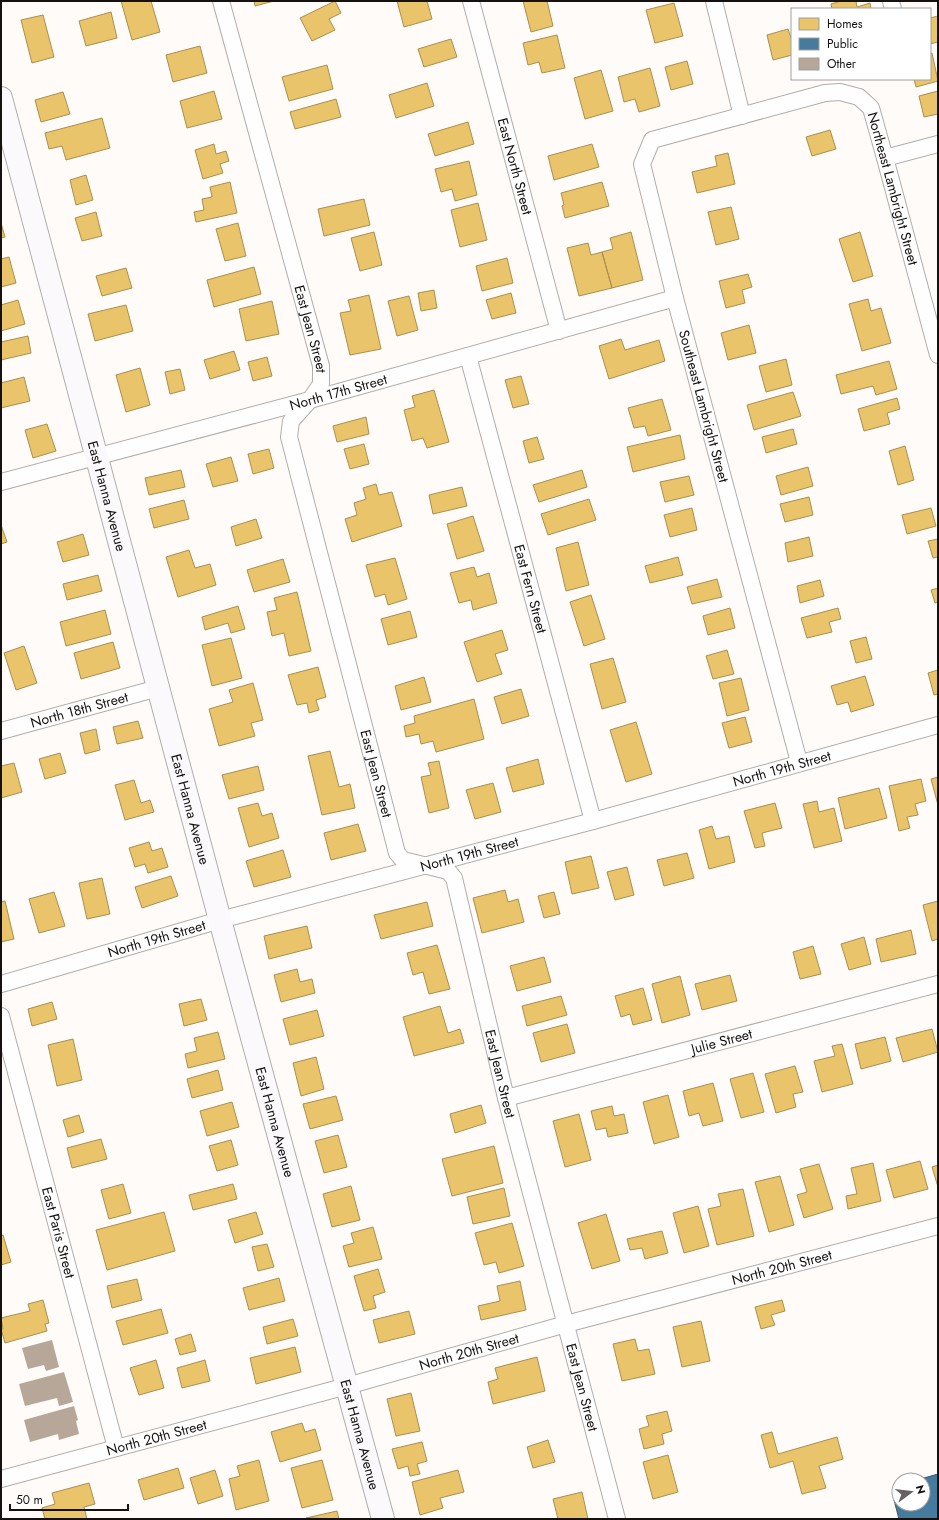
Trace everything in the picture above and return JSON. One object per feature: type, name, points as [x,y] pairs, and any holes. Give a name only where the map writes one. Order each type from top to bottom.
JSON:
[{"type":"street","name":"East Jean Street","points":[[222,1],[321,366],[321,384],[310,400],[291,422],[289,437],[397,853],[403,860],[448,871],[454,878],[506,1098],[617,1519]]},
{"type":"street","name":"East North Street","points":[[471,1],[559,331]]},
{"type":"street","points":[[714,1],[742,116]]},
{"type":"street","name":"Northeast Lambright Street","points":[[742,116],[825,93],[840,92],[859,97],[871,108],[886,158],[938,355]]},
{"type":"street","name":"East Hanna Avenue","points":[[1,98],[220,920],[383,1519]]},
{"type":"street","name":"Southeast Lambright Street","points":[[742,116],[652,140],[642,164],[675,298],[799,762]]},
{"type":"street","points":[[886,158],[938,144]]},
{"type":"street","name":"North 17th Street","points":[[1,482],[310,400],[675,298]]},
{"type":"street","name":"East Fern Street","points":[[468,356],[592,821]]},
{"type":"street","name":"North 18th Street","points":[[1,731],[158,688]]},
{"type":"street","name":"North 19th Street","points":[[1,984],[220,920],[592,821],[799,762],[938,725]]},
{"type":"street","name":"Julie Street","points":[[506,1098],[938,984]]},
{"type":"street","name":"East Paris Street","points":[[1,1016],[116,1448]]},
{"type":"street","name":"North 20th Street","points":[[1,1479],[347,1386],[566,1324],[938,1226]]},
{"type":"building: Homes","points":[[121,1],[151,1],[160,32],[132,40]]},
{"type":"building: Homes","points":[[254,1],[274,1],[255,6]]},
{"type":"building: Homes","points":[[335,1],[341,13],[329,19],[335,30],[312,41],[300,18]]},
{"type":"building: Homes","points":[[397,1],[427,1],[432,19],[404,27]]},
{"type":"building: Homes","points":[[523,1],[547,1],[553,26],[531,32]]},
{"type":"building: Homes","points":[[841,1],[856,1],[857,7],[870,3],[871,8],[832,8],[831,4]]},
{"type":"building: Homes","points":[[674,3],[683,36],[655,43],[646,10]]},
{"type":"building: Homes","points":[[111,12],[117,38],[86,46],[79,21]]},
{"type":"building: Homes","points":[[43,15],[54,57],[32,63],[21,20]]},
{"type":"building: Homes","points":[[938,16],[938,42],[931,44],[931,18]]},
{"type":"building: Homes","points":[[788,29],[791,38],[791,55],[773,60],[767,35]]},
{"type":"building: Homes","points":[[557,35],[565,68],[542,73],[539,62],[528,65],[523,43]]},
{"type":"building: Homes","points":[[451,39],[457,57],[424,67],[418,49]]},
{"type":"building: Homes","points":[[200,46],[207,73],[173,82],[166,55]]},
{"type":"building: Homes","points":[[931,54],[938,81],[916,87],[914,80],[931,80]]},
{"type":"building: Homes","points":[[687,61],[693,84],[671,90],[665,67]]},
{"type":"building: Homes","points":[[327,65],[333,89],[289,101],[282,77]]},
{"type":"building: Homes","points":[[650,68],[660,106],[639,112],[635,99],[624,102],[618,77]]},
{"type":"building: Homes","points":[[601,70],[613,111],[585,119],[574,78]]},
{"type":"building: Homes","points":[[427,83],[434,106],[396,118],[389,95]]},
{"type":"building: Homes","points":[[214,91],[222,119],[187,128],[180,101]]},
{"type":"building: Homes","points":[[938,91],[938,114],[924,117],[919,96]]},
{"type":"building: Homes","points":[[63,92],[70,114],[41,122],[35,100]]},
{"type":"building: Homes","points":[[336,99],[341,117],[295,129],[290,112]]},
{"type":"building: Homes","points":[[102,118],[110,148],[66,160],[62,146],[49,149],[45,133]]},
{"type":"building: Homes","points":[[468,122],[474,144],[435,156],[428,134]]},
{"type":"building: Homes","points":[[830,130],[836,149],[812,156],[806,137]]},
{"type":"building: Homes","points":[[214,144],[216,154],[226,151],[229,161],[220,164],[223,173],[203,179],[195,150]]},
{"type":"building: Homes","points":[[592,144],[599,167],[554,180],[548,156]]},
{"type":"building: Homes","points":[[728,153],[735,184],[697,193],[692,172],[717,166],[715,156]]},
{"type":"building: Homes","points":[[469,161],[477,195],[455,201],[452,189],[441,192],[435,169]]},
{"type":"building: Homes","points":[[86,175],[93,200],[76,205],[70,180]]},
{"type":"building: Homes","points":[[230,182],[237,213],[196,222],[194,212],[204,210],[202,199],[212,197],[210,187]]},
{"type":"building: Homes","points":[[602,182],[609,206],[565,218],[561,193]]},
{"type":"building: Homes","points":[[364,199],[370,225],[324,236],[318,209]]},
{"type":"building: Homes","points":[[478,203],[487,240],[460,247],[451,210]]},
{"type":"building: Homes","points":[[731,207],[739,239],[716,245],[708,212]]},
{"type":"building: Homes","points":[[96,212],[102,236],[82,241],[75,218]]},
{"type":"building: Homes","points":[[1,223],[5,237],[1,238]]},
{"type":"building: Homes","points":[[238,223],[246,256],[225,261],[216,229]]},
{"type":"building: Homes","points":[[374,232],[382,265],[360,271],[351,238]]},
{"type":"building: Homes","points":[[631,232],[643,280],[612,288],[602,252],[613,249],[610,238]]},
{"type":"building: Homes","points":[[860,232],[873,276],[853,282],[839,239]]},
{"type":"building: Homes","points":[[588,243],[591,255],[602,252],[612,288],[579,296],[567,248]]},
{"type":"building: Homes","points":[[9,257],[16,283],[1,287],[1,259]]},
{"type":"building: Homes","points":[[507,258],[513,283],[482,291],[476,266]]},
{"type":"building: Homes","points":[[254,267],[261,294],[214,307],[207,280]]},
{"type":"building: Homes","points":[[126,268],[132,288],[102,296],[96,276]]},
{"type":"building: Homes","points":[[748,274],[752,287],[742,290],[745,303],[726,308],[719,281]]},
{"type":"building: Homes","points":[[434,290],[437,308],[421,311],[418,293]]},
{"type":"building: Homes","points":[[511,293],[516,313],[492,319],[486,300]]},
{"type":"building: Homes","points":[[369,295],[381,349],[350,355],[340,313],[351,311],[348,300]]},
{"type":"building: Homes","points":[[409,296],[418,330],[397,336],[388,301]]},
{"type":"building: Homes","points":[[868,299],[871,311],[881,308],[891,343],[862,351],[849,304]]},
{"type":"building: Homes","points":[[18,300],[25,324],[1,331],[1,305]]},
{"type":"building: Homes","points":[[272,301],[279,334],[246,341],[239,309]]},
{"type":"building: Homes","points":[[126,305],[133,331],[95,341],[88,314]]},
{"type":"building: Homes","points":[[749,325],[756,353],[728,360],[721,333]]},
{"type":"building: Homes","points":[[28,336],[31,353],[1,360],[1,342]]},
{"type":"building: Homes","points":[[621,339],[625,350],[659,340],[665,361],[609,379],[599,346]]},
{"type":"building: Homes","points":[[234,351],[240,370],[210,379],[204,360]]},
{"type":"building: Homes","points":[[267,357],[272,376],[253,381],[248,362]]},
{"type":"building: Homes","points":[[786,359],[792,385],[766,392],[759,366]]},
{"type":"building: Homes","points":[[889,361],[897,389],[876,395],[873,386],[841,394],[836,375]]},
{"type":"building: Homes","points":[[140,368],[150,405],[126,412],[116,375]]},
{"type":"building: Homes","points":[[180,369],[185,390],[170,394],[165,372]]},
{"type":"building: Homes","points":[[521,376],[529,404],[513,408],[505,380]]},
{"type":"building: Homes","points":[[24,377],[30,401],[1,408],[1,383]]},
{"type":"building: Homes","points":[[434,390],[449,442],[427,448],[423,438],[412,441],[404,410],[415,407],[412,396]]},
{"type":"building: Homes","points":[[793,392],[801,416],[754,430],[747,405]]},
{"type":"building: Homes","points":[[897,398],[900,409],[887,413],[890,424],[864,431],[858,409]]},
{"type":"building: Homes","points":[[662,399],[671,430],[648,436],[645,426],[634,428],[628,408]]},
{"type":"building: Homes","points":[[366,417],[369,434],[337,442],[333,426]]},
{"type":"building: Homes","points":[[47,424],[56,451],[33,458],[25,430]]},
{"type":"building: Homes","points":[[793,429],[797,444],[766,453],[762,437]]},
{"type":"building: Homes","points":[[680,435],[685,459],[633,472],[627,447]]},
{"type":"building: Homes","points":[[537,437],[544,459],[529,463],[523,441]]},
{"type":"building: Homes","points":[[364,444],[369,464],[350,469],[344,449]]},
{"type":"building: Homes","points":[[905,446],[914,480],[898,485],[889,451]]},
{"type":"building: Homes","points":[[269,449],[274,468],[253,474],[248,454]]},
{"type":"building: Homes","points":[[231,457],[238,481],[213,487],[206,464]]},
{"type":"building: Homes","points":[[808,467],[813,486],[781,495],[776,476]]},
{"type":"building: Homes","points":[[181,470],[185,487],[149,495],[145,478]]},
{"type":"building: Homes","points":[[582,470],[587,487],[539,502],[533,485]]},
{"type":"building: Homes","points":[[689,476],[694,495],[665,502],[660,482]]},
{"type":"building: Homes","points":[[376,484],[379,495],[392,492],[402,526],[352,542],[345,519],[357,515],[354,503],[366,499],[363,488]]},
{"type":"building: Homes","points":[[462,487],[467,506],[433,514],[429,495]]},
{"type":"building: Homes","points":[[809,497],[813,515],[785,522],[780,504]]},
{"type":"building: Homes","points":[[589,499],[596,520],[548,535],[541,514]]},
{"type":"building: Homes","points":[[184,500],[189,519],[154,528],[149,509]]},
{"type":"building: Homes","points":[[692,508],[697,530],[670,537],[664,515]]},
{"type":"building: Homes","points":[[931,508],[936,526],[907,534],[902,515]]},
{"type":"building: Homes","points":[[473,516],[484,551],[457,559],[447,524]]},
{"type":"building: Homes","points":[[256,519],[262,538],[236,546],[231,527]]},
{"type":"building: Homes","points":[[1,525],[7,542],[1,544]]},
{"type":"building: Homes","points":[[83,534],[89,555],[63,562],[57,542]]},
{"type":"building: Homes","points":[[809,537],[813,556],[788,562],[785,543]]},
{"type":"building: Homes","points":[[938,539],[938,557],[933,558],[928,541]]},
{"type":"building: Homes","points":[[578,542],[589,585],[566,591],[556,548]]},
{"type":"building: Homes","points":[[189,550],[195,568],[210,564],[216,585],[178,597],[166,557]]},
{"type":"building: Homes","points":[[678,557],[683,575],[650,583],[645,566]]},
{"type":"building: Homes","points":[[395,558],[407,599],[388,605],[385,594],[375,597],[366,565]]},
{"type":"building: Homes","points":[[283,559],[290,582],[254,592],[247,570]]},
{"type":"building: Homes","points":[[474,567],[477,577],[489,573],[497,603],[473,610],[471,600],[459,603],[450,573]]},
{"type":"building: Homes","points":[[98,575],[102,591],[67,600],[63,584]]},
{"type":"building: Homes","points":[[717,579],[722,597],[692,604],[687,587]]},
{"type":"building: Homes","points":[[820,580],[824,596],[800,603],[797,586]]},
{"type":"building: Homes","points":[[938,588],[938,602],[935,603],[931,590]]},
{"type":"building: Homes","points":[[297,592],[311,651],[289,656],[284,633],[272,636],[267,612],[277,610],[274,598]]},
{"type":"building: Homes","points":[[591,595],[605,639],[584,646],[570,602]]},
{"type":"building: Homes","points":[[238,606],[245,629],[231,633],[228,623],[205,630],[202,617]]},
{"type":"building: Homes","points":[[730,608],[735,628],[708,635],[703,616]]},
{"type":"building: Homes","points":[[838,608],[841,619],[829,622],[832,632],[807,638],[801,618]]},
{"type":"building: Homes","points":[[105,610],[111,634],[66,646],[60,622]]},
{"type":"building: Homes","points":[[410,611],[417,637],[388,645],[381,619]]},
{"type":"building: Homes","points":[[502,630],[508,650],[495,654],[502,674],[477,682],[464,642]]},
{"type":"building: Homes","points":[[866,637],[872,659],[856,663],[850,641]]},
{"type":"building: Homes","points":[[231,638],[242,678],[212,686],[202,645]]},
{"type":"building: Homes","points":[[113,642],[120,668],[81,679],[74,653]]},
{"type":"building: Homes","points":[[24,646],[37,683],[16,690],[4,653]]},
{"type":"building: Homes","points":[[727,650],[734,674],[713,679],[706,656]]},
{"type":"building: Homes","points":[[613,658],[626,702],[602,709],[590,664]]},
{"type":"building: Homes","points":[[318,667],[326,697],[316,700],[319,710],[309,713],[307,703],[297,705],[288,675]]},
{"type":"building: Homes","points":[[938,670],[938,694],[934,695],[928,673]]},
{"type":"building: Homes","points":[[865,676],[874,705],[851,712],[848,702],[837,705],[831,686]]},
{"type":"building: Homes","points":[[424,677],[431,702],[401,710],[395,686]]},
{"type":"building: Homes","points":[[741,678],[749,710],[727,716],[719,683]]},
{"type":"building: Homes","points":[[253,683],[263,720],[251,723],[255,736],[219,746],[209,709],[233,702],[229,690]]},
{"type":"building: Homes","points":[[521,689],[529,716],[502,724],[494,697]]},
{"type":"building: Homes","points":[[474,699],[484,739],[436,752],[433,741],[421,744],[419,734],[406,737],[404,726],[415,723],[414,716]]},
{"type":"building: Homes","points":[[745,717],[752,742],[729,748],[722,723]]},
{"type":"building: Homes","points":[[138,721],[143,738],[117,744],[113,727]]},
{"type":"building: Homes","points":[[636,722],[652,774],[626,782],[610,730]]},
{"type":"building: Homes","points":[[96,729],[100,750],[85,754],[80,733]]},
{"type":"building: Homes","points":[[330,751],[339,787],[350,784],[355,808],[322,815],[308,756]]},
{"type":"building: Homes","points":[[60,753],[66,773],[45,779],[39,759]]},
{"type":"building: Homes","points":[[538,759],[544,784],[513,792],[506,768]]},
{"type":"building: Homes","points":[[439,761],[449,808],[429,813],[421,777],[431,775],[428,763]]},
{"type":"building: Homes","points":[[14,763],[22,792],[1,798],[1,766]]},
{"type":"building: Homes","points":[[258,766],[264,790],[229,799],[222,775]]},
{"type":"building: Homes","points":[[938,777],[938,805],[931,779]]},
{"type":"building: Homes","points":[[921,779],[926,801],[915,804],[918,815],[907,817],[910,828],[899,831],[889,786]]},
{"type":"building: Homes","points":[[134,780],[141,803],[150,800],[154,812],[125,820],[115,785]]},
{"type":"building: Homes","points":[[493,783],[501,812],[475,819],[466,790]]},
{"type":"building: Homes","points":[[879,788],[887,818],[845,829],[838,798]]},
{"type":"building: Homes","points":[[817,801],[819,812],[834,808],[842,841],[814,848],[803,804]]},
{"type":"building: Homes","points":[[258,803],[262,816],[272,813],[279,838],[249,847],[238,808]]},
{"type":"building: Homes","points":[[775,803],[782,828],[762,833],[765,846],[755,848],[744,811]]},
{"type":"building: Homes","points":[[358,824],[366,851],[331,860],[324,833]]},
{"type":"building: Homes","points":[[712,826],[716,839],[729,836],[735,862],[709,869],[699,830]]},
{"type":"building: Homes","points":[[149,842],[152,851],[162,848],[168,867],[148,873],[145,864],[135,867],[129,848]]},
{"type":"building: Homes","points":[[283,850],[291,877],[254,887],[246,861]]},
{"type":"building: Homes","points":[[687,853],[694,878],[664,886],[657,860]]},
{"type":"building: Homes","points":[[591,856],[599,888],[572,894],[565,862]]},
{"type":"building: Homes","points":[[627,867],[634,895],[615,900],[607,872]]},
{"type":"building: Homes","points":[[171,876],[178,896],[142,908],[135,887]]},
{"type":"building: Homes","points":[[102,878],[110,914],[87,919],[79,883]]},
{"type":"building: Homes","points":[[505,890],[508,902],[518,899],[524,922],[482,933],[473,898]]},
{"type":"building: Homes","points":[[54,892],[65,926],[39,933],[29,899]]},
{"type":"building: Homes","points":[[554,892],[560,914],[544,918],[538,896]]},
{"type":"building: Homes","points":[[5,901],[14,939],[1,942],[1,902]]},
{"type":"building: Homes","points":[[938,901],[938,939],[932,941],[923,905]]},
{"type":"building: Homes","points":[[427,902],[433,926],[381,939],[374,915]]},
{"type":"building: Homes","points":[[307,926],[312,948],[269,959],[264,936]]},
{"type":"building: Homes","points":[[911,930],[916,954],[881,962],[876,939]]},
{"type":"building: Homes","points":[[864,937],[871,964],[849,970],[841,944]]},
{"type":"building: Homes","points":[[437,945],[450,989],[429,994],[423,972],[413,975],[407,953]]},
{"type":"building: Homes","points":[[813,946],[821,974],[800,979],[793,952]]},
{"type":"building: Homes","points":[[544,957],[551,982],[517,991],[510,966]]},
{"type":"building: Homes","points":[[297,969],[300,982],[312,979],[315,993],[281,1002],[274,975]]},
{"type":"building: Homes","points":[[730,975],[737,1001],[702,1010],[695,984]]},
{"type":"building: Homes","points":[[680,976],[690,1015],[662,1023],[652,984]]},
{"type":"building: Homes","points":[[643,988],[652,1020],[633,1025],[630,1014],[621,1017],[615,996]]},
{"type":"building: Homes","points":[[561,996],[567,1015],[527,1026],[522,1006]]},
{"type":"building: Homes","points":[[201,999],[207,1020],[184,1026],[179,1004]]},
{"type":"building: Homes","points":[[52,1002],[57,1019],[32,1026],[28,1009]]},
{"type":"building: Homes","points":[[440,1006],[448,1033],[460,1029],[464,1043],[414,1056],[403,1017]]},
{"type":"building: Homes","points":[[317,1010],[324,1036],[290,1045],[283,1019]]},
{"type":"building: Homes","points":[[567,1024],[575,1053],[541,1062],[533,1033]]},
{"type":"building: Homes","points":[[932,1029],[938,1052],[903,1062],[896,1038]]},
{"type":"building: Homes","points":[[218,1032],[225,1059],[188,1068],[185,1054],[197,1051],[194,1038]]},
{"type":"building: Homes","points":[[885,1037],[891,1061],[861,1069],[855,1044]]},
{"type":"building: Homes","points":[[73,1039],[82,1080],[57,1086],[48,1045]]},
{"type":"building: Homes","points":[[842,1044],[853,1084],[822,1092],[814,1061],[835,1056],[832,1046]]},
{"type":"building: Homes","points":[[316,1057],[324,1089],[301,1096],[293,1063]]},
{"type":"building: Homes","points":[[795,1066],[803,1092],[793,1094],[796,1107],[776,1113],[765,1074]]},
{"type":"building: Homes","points":[[218,1070],[223,1090],[192,1098],[187,1079]]},
{"type":"building: Homes","points":[[753,1073],[764,1112],[741,1118],[730,1079]]},
{"type":"building: Homes","points":[[713,1083],[723,1121],[703,1126],[699,1113],[689,1116],[683,1091]]},
{"type":"building: Homes","points":[[668,1095],[679,1137],[654,1144],[643,1102]]},
{"type":"building: Homes","points":[[336,1096],[343,1120],[310,1129],[303,1104]]},
{"type":"building: Homes","points":[[232,1102],[239,1127],[207,1136],[200,1111]]},
{"type":"building: Homes","points":[[481,1105],[486,1123],[455,1133],[450,1114]]},
{"type":"building: Homes","points":[[612,1106],[614,1116],[624,1114],[628,1133],[608,1137],[606,1128],[596,1130],[591,1111]]},
{"type":"building: Homes","points":[[579,1114],[591,1160],[565,1167],[553,1121]]},
{"type":"building: Homes","points":[[79,1115],[84,1132],[68,1137],[63,1120]]},
{"type":"building: Homes","points":[[338,1135],[347,1167],[324,1173],[315,1141]]},
{"type":"building: Homes","points":[[101,1139],[107,1159],[72,1168],[67,1148]]},
{"type":"building: Homes","points":[[231,1140],[238,1165],[217,1171],[209,1146]]},
{"type":"building: Homes","points":[[494,1146],[503,1183],[452,1196],[442,1159]]},
{"type":"building: Homes","points":[[920,1161],[928,1189],[894,1198],[886,1170]]},
{"type":"building: Homes","points":[[873,1163],[881,1201],[848,1209],[846,1196],[857,1194],[851,1168]]},
{"type":"building: Homes","points":[[819,1164],[833,1209],[804,1218],[797,1195],[807,1192],[800,1169]]},
{"type":"building: Homes","points":[[938,1165],[938,1187],[932,1167]]},
{"type":"building: Homes","points":[[780,1176],[794,1225],[769,1232],[755,1182]]},
{"type":"building: Homes","points":[[123,1184],[131,1213],[109,1219],[101,1190]]},
{"type":"building: Homes","points":[[233,1184],[237,1199],[193,1210],[189,1195]]},
{"type":"building: Homes","points":[[351,1186],[360,1220],[332,1227],[323,1194]]},
{"type":"building: Homes","points":[[504,1188],[510,1216],[473,1224],[467,1197]]},
{"type":"building: Homes","points":[[743,1189],[754,1236],[717,1245],[708,1209],[721,1206],[718,1194]]},
{"type":"building: Homes","points":[[698,1206],[709,1246],[684,1253],[673,1213]]},
{"type":"building: Homes","points":[[164,1212],[175,1251],[107,1270],[96,1230]]},
{"type":"building: Homes","points":[[256,1212],[263,1234],[235,1243],[228,1220]]},
{"type":"building: Homes","points":[[606,1214],[620,1261],[592,1269],[578,1223]]},
{"type":"building: Homes","points":[[512,1223],[524,1266],[499,1273],[496,1262],[484,1265],[475,1233]]},
{"type":"building: Homes","points":[[373,1227],[382,1259],[349,1267],[343,1246],[354,1243],[351,1233]]},
{"type":"building: Homes","points":[[662,1231],[668,1253],[645,1259],[642,1248],[630,1250],[627,1239]]},
{"type":"building: Homes","points":[[3,1235],[11,1262],[1,1265],[1,1236]]},
{"type":"building: Homes","points":[[267,1244],[274,1267],[258,1271],[252,1247]]},
{"type":"building: Homes","points":[[378,1269],[385,1292],[373,1296],[376,1308],[364,1311],[354,1276]]},
{"type":"building: Homes","points":[[279,1278],[285,1301],[249,1310],[243,1288]]},
{"type":"building: Homes","points":[[137,1279],[142,1300],[112,1308],[107,1286]]},
{"type":"building: Homes","points":[[520,1281],[526,1310],[481,1320],[478,1306],[500,1301],[497,1286]]},
{"type":"building: Homes","points":[[43,1300],[49,1323],[45,1324],[47,1331],[5,1343],[1,1329],[3,1329],[1,1318],[30,1311],[28,1304]]},
{"type":"building: Homes","points":[[782,1300],[785,1311],[771,1315],[775,1325],[761,1329],[755,1307]]},
{"type":"building: Homes","points":[[161,1309],[168,1333],[123,1345],[116,1321]]},
{"type":"building: Homes","points":[[409,1311],[415,1334],[379,1343],[373,1320]]},
{"type":"building: Homes","points":[[293,1319],[298,1336],[267,1344],[263,1327]]},
{"type":"building: Homes","points":[[701,1321],[710,1361],[682,1367],[673,1327]]},
{"type":"building: Homes","points":[[191,1334],[196,1351],[180,1355],[175,1339]]},
{"type":"building: Homes","points":[[635,1339],[638,1351],[649,1349],[655,1374],[622,1381],[613,1344]]},
{"type":"building: Homes","points":[[295,1347],[301,1372],[256,1384],[250,1358]]},
{"type":"building: Homes","points":[[537,1357],[545,1391],[493,1404],[488,1382],[498,1379],[495,1368]]},
{"type":"building: Homes","points":[[156,1360],[164,1388],[139,1395],[130,1368]]},
{"type":"building: Homes","points":[[205,1360],[210,1381],[182,1388],[177,1368]]},
{"type":"building: Homes","points":[[411,1393],[420,1431],[396,1436],[387,1399]]},
{"type":"building: Homes","points":[[667,1411],[672,1431],[662,1434],[664,1444],[644,1449],[639,1429],[649,1426],[646,1416]]},
{"type":"building: Homes","points":[[302,1423],[305,1432],[315,1429],[321,1450],[280,1462],[271,1432]]},
{"type":"building: Homes","points":[[772,1432],[778,1454],[837,1437],[843,1459],[819,1466],[826,1488],[802,1494],[793,1461],[770,1468],[761,1435]]},
{"type":"building: Homes","points":[[548,1440],[555,1462],[533,1468],[527,1447]]},
{"type":"building: Homes","points":[[422,1442],[427,1461],[417,1464],[420,1474],[410,1476],[408,1466],[398,1469],[392,1449]]},
{"type":"building: Homes","points":[[668,1455],[678,1492],[653,1499],[643,1462]]},
{"type":"building: Homes","points":[[259,1460],[269,1501],[236,1510],[229,1479],[240,1476],[237,1466]]},
{"type":"building: Homes","points":[[322,1460],[333,1500],[302,1508],[291,1468]]},
{"type":"building: Homes","points":[[178,1468],[184,1488],[144,1500],[138,1480]]},
{"type":"building: Homes","points":[[215,1470],[223,1496],[198,1504],[190,1478]]},
{"type":"building: Homes","points":[[458,1470],[464,1492],[440,1498],[443,1508],[420,1515],[412,1482]]},
{"type":"building: Homes","points":[[89,1483],[95,1504],[84,1507],[87,1519],[45,1519],[42,1508],[55,1504],[52,1493]]},
{"type":"building: Homes","points":[[582,1492],[588,1519],[558,1519],[553,1499]]},
{"type":"building: Homes","points":[[337,1511],[339,1519],[306,1518]]},
{"type":"building: Public","points":[[938,1474],[938,1519],[899,1519],[897,1512],[931,1512],[931,1476]]},
{"type":"building: Other","points":[[52,1340],[59,1367],[46,1371],[44,1365],[28,1369],[22,1348]]},
{"type":"building: Other","points":[[64,1372],[73,1402],[59,1406],[57,1398],[25,1406],[19,1384]]},
{"type":"building: Other","points":[[74,1406],[78,1420],[76,1421],[79,1434],[59,1440],[58,1434],[30,1442],[24,1420]]}]
